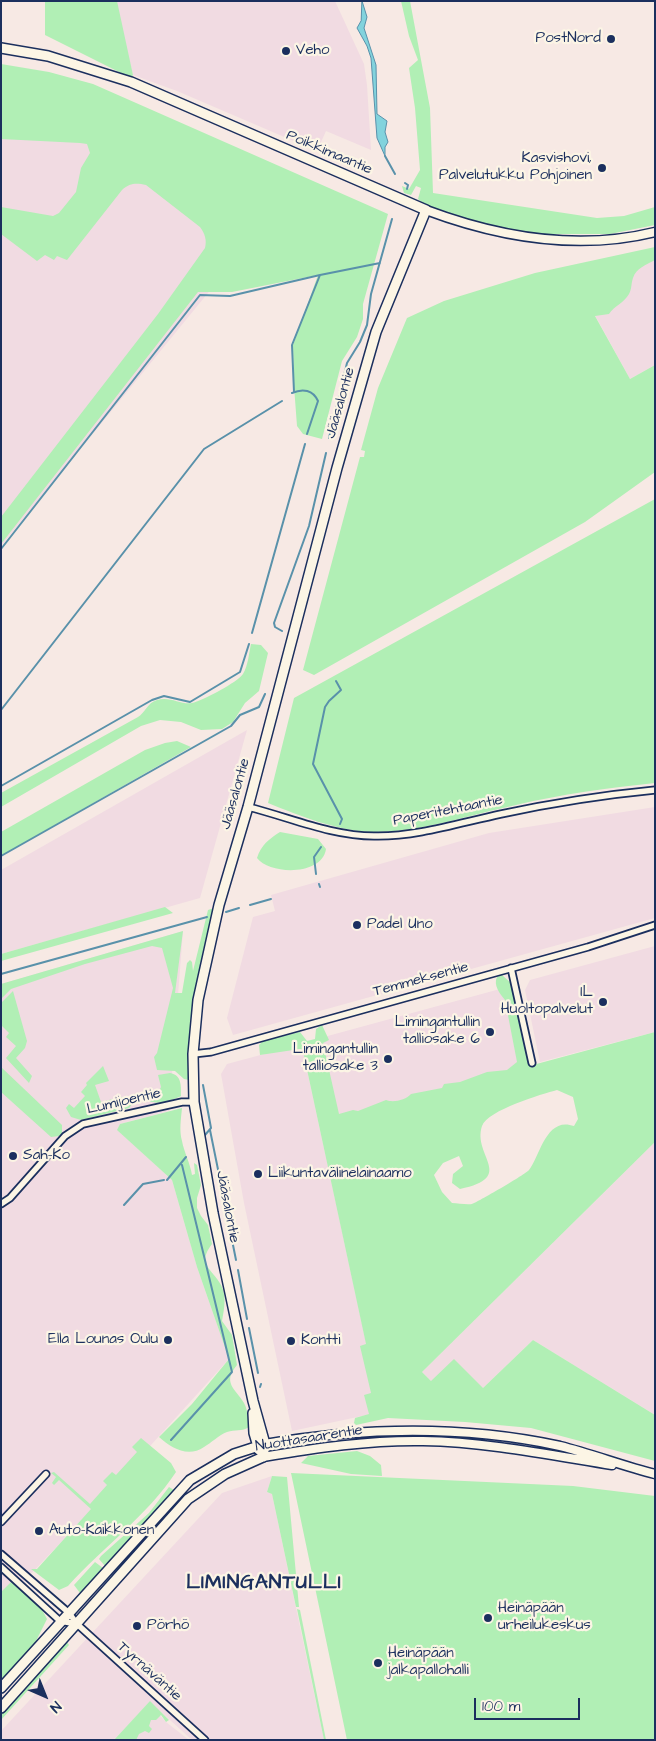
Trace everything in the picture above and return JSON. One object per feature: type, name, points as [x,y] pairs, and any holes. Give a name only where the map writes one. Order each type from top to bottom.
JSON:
[{"type":"main road","name":"Poikkimaantie","points":[[1,48],[48,56],[131,82],[426,210]]},
{"type":"main road","name":"Jääsalontie","points":[[263,1457],[213,1213],[194,1102],[193,1054],[198,1000],[219,905],[248,807],[337,468],[376,332],[426,210]]},
{"type":"main road","name":"Nuottasaarentie","points":[[1,1688],[190,1480],[234,1454],[261,1445]]},
{"type":"main road","name":"Nuottasaarentie","points":[[1,1708],[188,1499],[225,1474],[263,1457]]},
{"type":"street","name":"Poikkimaantie","points":[[426,210],[465,224],[532,238],[597,240],[655,232]]},
{"type":"street","name":"Paperitehtaantie","points":[[248,807],[330,830],[361,836],[394,836],[541,805],[602,795],[655,790]]},
{"type":"street","name":"Temmeksentie","points":[[193,1054],[211,1052],[511,968],[655,925]]},
{"type":"street","points":[[511,968],[532,1063]]},
{"type":"street","name":"Lumijoentie","points":[[1,1204],[64,1136],[83,1124],[182,1102],[194,1102]]},
{"type":"street","name":"Nuottasaarentie","points":[[261,1445],[356,1432],[412,1429],[471,1432],[560,1446],[655,1474]]},
{"type":"street","name":"Nuottasaarentie","points":[[263,1457],[383,1442],[423,1441],[471,1444],[634,1468]]},
{"type":"street","points":[[1,1522],[46,1474]]},
{"type":"street","name":"Tyrnäväntie","points":[[1,1554],[69,1613],[77,1624],[205,1740]]},
{"type":"street","points":[[1,1567],[60,1621],[77,1624]]},
{"type":"shaded area","points":[[335,1],[364,64],[371,150],[326,131],[317,151],[177,91],[133,75],[115,2]]},
{"type":"shaded area","points":[[1,84],[266,222],[1,546]]},
{"type":"shaded area","points":[[655,256],[655,365],[630,379],[574,277]]},
{"type":"shaded area","points":[[247,730],[200,898],[1,954],[1,870]]},
{"type":"shaded area","points":[[655,807],[655,918],[233,1035],[227,1018],[253,917],[275,911],[271,895],[489,833]]},
{"type":"shaded area","points":[[183,931],[169,1111],[120,1124],[118,1130],[172,1180],[197,1267],[229,1359],[93,1509],[1,1605],[1,984]]},
{"type":"shaded area","points":[[655,946],[655,1032],[540,1062],[525,990],[530,980]]},
{"type":"shaded area","points":[[500,989],[508,995],[524,1067],[334,1120],[319,1047],[324,1037]]},
{"type":"shaded area","points":[[294,1046],[303,1051],[381,1412],[292,1431],[244,1203],[221,1074],[227,1064]]},
{"type":"shaded area","points":[[655,1142],[655,1415],[533,1340],[483,1388],[431,1381],[422,1372]]},
{"type":"shaded area","points":[[272,1476],[267,1492],[272,1494],[324,1740],[192,1740],[150,1702],[114,1740],[1,1740],[1,1731],[222,1493]]},
{"type":"shaded area","points":[[149,1704],[166,1722],[189,1740],[116,1740]]},
{"type":"green space","points":[[45,1],[117,1],[133,75],[131,78],[45,35]]},
{"type":"green space","points":[[401,1],[410,1],[430,108],[433,193],[597,218],[624,216],[655,207],[655,225],[610,234],[531,234],[466,220],[424,204],[418,199],[421,188],[416,186],[411,195],[404,193],[402,186],[409,189],[420,170],[415,108],[409,68],[418,60],[409,36]]},
{"type":"green space","points":[[1,64],[49,72],[93,84],[388,214],[363,304],[363,319],[357,337],[342,361],[322,439],[303,434],[297,426],[293,345],[318,275],[232,292],[198,292],[1,544],[1,517],[158,314],[205,248],[206,242],[200,227],[146,185],[139,184],[130,185],[122,190],[67,260],[57,256],[54,260],[45,255],[37,261],[1,234],[1,207],[53,216],[59,213],[76,192],[81,168],[90,153],[87,144],[1,139]]},
{"type":"green space","points":[[655,247],[655,260],[636,272],[627,297],[609,314],[595,316],[630,379],[655,365],[655,472],[585,522],[314,675],[303,670],[360,457],[364,457],[365,451],[361,450],[378,388],[407,318],[444,301],[535,273]]},
{"type":"green space","points":[[655,499],[655,783],[602,789],[551,798],[425,827],[388,832],[357,831],[331,825],[268,803],[294,698]]},
{"type":"green space","points":[[251,644],[261,645],[268,653],[259,691],[245,703],[233,722],[222,729],[201,730],[181,722],[160,720],[141,726],[1,807],[1,793],[138,717],[154,701],[166,699],[184,703],[197,702],[234,682],[245,671]]},
{"type":"green space","points":[[177,741],[191,747],[1,856],[1,832],[145,750]]},
{"type":"green space","points":[[280,832],[318,839],[326,849],[322,858],[306,868],[295,870],[283,870],[264,864],[257,858],[261,849]]},
{"type":"green space","points":[[165,907],[173,913],[1,961],[1,954]]},
{"type":"green space","points":[[214,908],[203,950],[195,993],[190,1037],[189,1080],[184,1079],[175,1071],[157,1070],[154,1057],[157,1053],[173,988],[162,948],[152,946],[85,964],[11,989],[1,999],[1,984],[183,931],[175,993],[182,993],[187,963],[190,960],[192,962],[193,971],[208,910]]},
{"type":"green space","points":[[502,975],[511,983],[529,1066],[655,1032],[655,1142],[422,1372],[431,1381],[454,1359],[483,1388],[533,1340],[655,1415],[655,1461],[531,1428],[388,1418],[356,1425],[354,1423],[355,1418],[369,1414],[364,1395],[371,1393],[360,1346],[366,1344],[303,1051],[300,1049],[260,1055],[259,1045],[263,1041],[300,1032],[307,1041],[315,1039],[316,1029],[322,1025],[329,1040],[323,1043],[339,1114],[353,1110],[358,1111],[386,1100],[399,1100],[411,1094],[442,1088],[444,1084],[460,1082],[487,1072],[507,1070],[517,1062],[505,1000],[496,986],[497,977]],"holes":[[[557,1090],[573,1097],[578,1119],[574,1126],[564,1124],[550,1132],[526,1173],[472,1204],[452,1203],[442,1192],[434,1175],[443,1163],[459,1156],[463,1166],[453,1174],[452,1183],[460,1189],[477,1184],[486,1178],[489,1172],[489,1164],[482,1147],[482,1126],[494,1114],[516,1104]]]},
{"type":"green space","points":[[13,991],[27,1041],[25,1048],[16,1058],[32,1076],[29,1083],[6,1058],[16,1046],[6,1037],[9,1033],[1,1025],[1,1003]]},
{"type":"green space","points":[[103,1066],[109,1081],[95,1085],[101,1102],[121,1097],[131,1099],[133,1103],[129,1108],[81,1120],[71,1117],[66,1108],[69,1104],[74,1108],[85,1096],[81,1092],[87,1085],[86,1083]]},
{"type":"green space","points":[[1,1067],[62,1125],[62,1133],[59,1136],[51,1137],[1,1092]]},
{"type":"green space","points":[[170,1073],[179,1079],[181,1096],[157,1103],[149,1101],[146,1098],[148,1093],[159,1091],[161,1087],[158,1075]]},
{"type":"green space","points":[[182,1108],[180,1129],[182,1141],[192,1175],[195,1174],[194,1163],[197,1165],[201,1185],[197,1198],[197,1208],[208,1225],[212,1244],[207,1251],[205,1262],[223,1289],[222,1321],[232,1335],[237,1365],[230,1376],[230,1381],[245,1406],[249,1427],[227,1432],[204,1447],[192,1452],[174,1448],[159,1437],[192,1404],[229,1359],[197,1267],[172,1180],[117,1130],[120,1124]]},
{"type":"green space","points":[[141,1438],[171,1463],[176,1472],[152,1503],[68,1586],[59,1590],[31,1569],[37,1569],[91,1509],[59,1480],[54,1485],[52,1483],[56,1477],[51,1473],[54,1472],[90,1504],[107,1485],[103,1481],[112,1472],[116,1475],[137,1452],[132,1447]]},
{"type":"green space","points":[[357,1451],[370,1456],[381,1465],[382,1476],[351,1474],[301,1463],[308,1456]]},
{"type":"green space","name":"Heinäpään urheilukeskus","points":[[291,1473],[573,1486],[655,1496],[655,1740],[347,1740]]},
{"type":"green space","points":[[272,1476],[287,1477],[299,1607],[296,1607],[272,1494],[267,1492]]},
{"type":"green space","points":[[169,1487],[174,1490],[105,1566],[99,1559],[101,1556],[149,1513]]},
{"type":"green space","points":[[95,1562],[103,1568],[80,1593],[74,1585]]},
{"type":"green space","points":[[12,1581],[41,1608],[47,1619],[35,1643],[1,1680],[1,1592]]},
{"type":"green space","points":[[297,1609],[300,1610],[326,1740],[324,1740]]},
{"type":"green space","points":[[67,1642],[69,1645],[1,1720],[1,1714]]},
{"type":"green space","points":[[150,1701],[169,1720],[166,1722],[161,1715],[156,1720],[151,1720],[149,1726],[152,1729],[149,1733],[145,1731],[139,1734],[136,1740],[114,1740]]},
{"type":"water","points":[[362,1],[367,17],[364,28],[376,65],[377,114],[387,121],[385,132],[388,142],[385,147],[385,156],[377,138],[371,58],[357,28],[361,21]]},
{"type":"waterway","points":[[385,156],[395,174]]},
{"type":"waterway","points":[[405,183],[408,185],[407,189]]},
{"type":"waterway","points":[[329,438],[347,363],[360,342],[367,325],[371,294],[392,219]]},
{"type":"waterway","points":[[294,392],[292,345],[320,275],[380,263]]},
{"type":"waterway","points":[[1,549],[200,295],[230,296],[320,275]]},
{"type":"waterway","points":[[292,393],[307,391],[313,394],[318,401],[307,434]]},
{"type":"waterway","points":[[1,710],[204,449],[282,401]]},
{"type":"waterway","points":[[252,633],[305,444]]},
{"type":"waterway","points":[[282,631],[275,627],[274,623],[309,526],[326,453]]},
{"type":"waterway","points":[[1,786],[152,700],[164,696],[190,702],[240,672],[249,644]]},
{"type":"waterway","points":[[336,681],[341,690],[325,707],[313,764],[342,819],[340,824]]},
{"type":"waterway","points":[[1,856],[231,726],[240,715],[259,707],[265,694]]},
{"type":"waterway","points":[[316,874],[314,857],[321,847]]},
{"type":"waterway","points":[[250,905],[271,899]]},
{"type":"waterway","points":[[226,912],[239,908]]},
{"type":"waterway","points":[[1,974],[207,917]]},
{"type":"waterway","points":[[203,1085],[211,1128],[205,1135]]},
{"type":"waterway","points":[[210,1130],[225,1204]]},
{"type":"waterway","points":[[167,1180],[186,1157]]},
{"type":"waterway","points":[[171,1440],[232,1372],[182,1165]]},
{"type":"waterway","points":[[124,1205],[143,1184],[164,1180]]},
{"type":"waterway","points":[[227,1215],[236,1260]]},
{"type":"waterway","points":[[238,1270],[247,1319]]},
{"type":"waterway","points":[[249,1328],[258,1373]]},
{"type":"place","name":"PostNord","points":[[611,39]]},
{"type":"place","name":"Veho","points":[[286,51]]},
{"type":"place","name":"Kasvishovi, Palvelutukku Pohjoinen","points":[[602,168]]},
{"type":"place","name":"Padel Uno","points":[[357,925]]},
{"type":"place","name":"IL Huoltopalvelut","points":[[603,1002]]},
{"type":"place","name":"Limingantullin talliosake 6","points":[[490,1032]]},
{"type":"place","name":"Limingantullin talliosake 3","points":[[388,1059]]},
{"type":"place","name":"Sah-Ko","points":[[13,1156]]},
{"type":"place","name":"Liikuntavälinelainaamo","points":[[258,1174]]},
{"type":"place","name":"Ella Lounas Oulu","points":[[168,1340]]},
{"type":"place","name":"Kontti","points":[[291,1341]]},
{"type":"place","name":"Auto-Kaikkonen","points":[[39,1531]]},
{"type":"place","name":"Heinäpään urheilukeskus","points":[[488,1618]]},
{"type":"place","name":"Pörhö","points":[[137,1626]]},
{"type":"place","name":"Heinäpään jalkapallohalli","points":[[378,1663]]},
{"type":"district","name":"LIMINGANTULLI","points":[[264,1584]]}]
